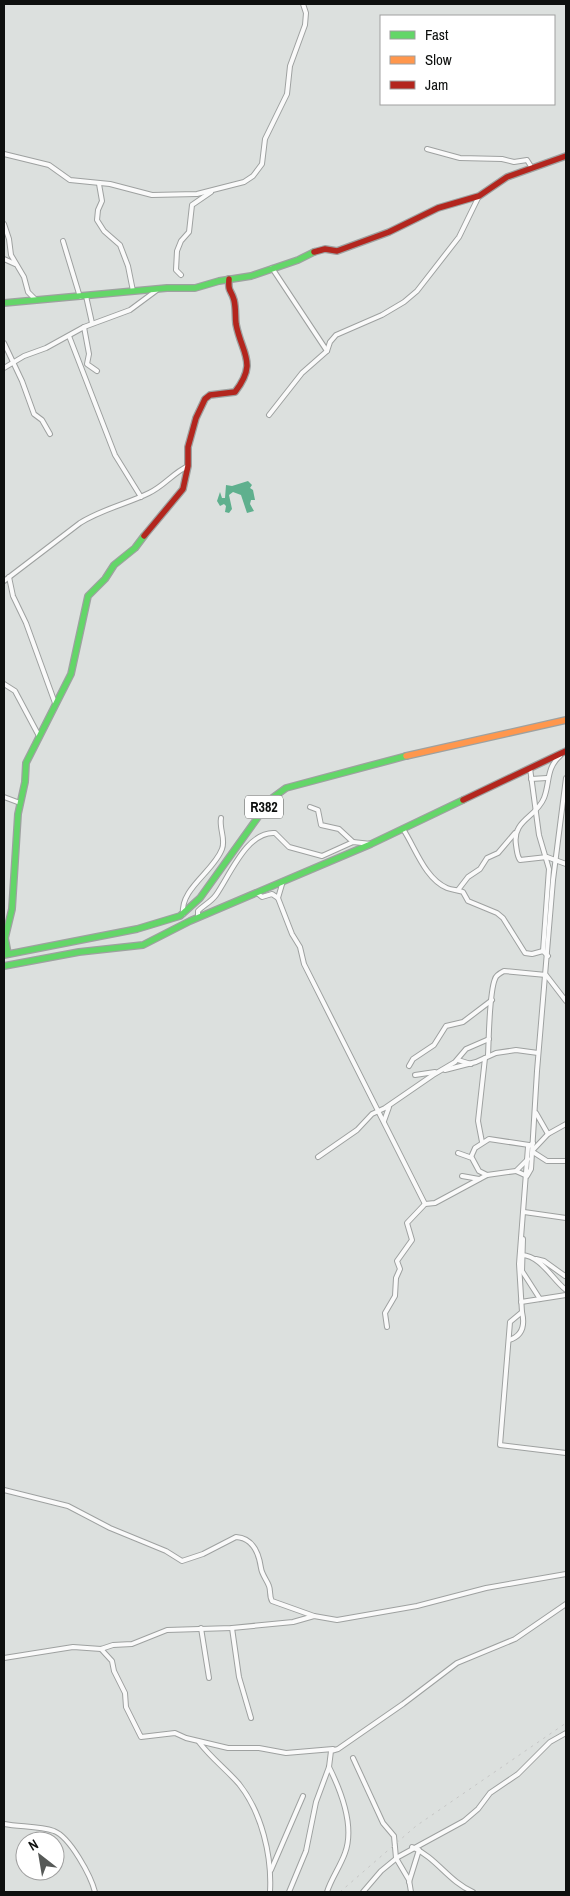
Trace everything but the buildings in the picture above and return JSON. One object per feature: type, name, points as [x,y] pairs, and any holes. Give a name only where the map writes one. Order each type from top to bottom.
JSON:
[{"type":"street","points":[[4,154],[49,165],[70,180],[110,184],[152,195],[191,195],[244,182],[253,176],[262,164],[265,139],[287,94],[290,66],[305,25],[303,4]]},
{"type":"street","points":[[427,149],[460,158],[502,159],[514,162],[527,160],[532,168]]},
{"type":"street","points":[[4,303],[159,289],[199,288],[229,279],[251,276],[298,260],[310,252],[326,249],[335,251],[390,232],[438,208],[479,196],[507,177],[566,156]]},
{"type":"street","points":[[99,184],[102,201],[98,210],[97,220],[104,231],[120,245],[128,266],[133,291]]},
{"type":"street","points":[[181,275],[176,270],[176,257],[181,241],[189,232],[192,205],[213,191]]},
{"type":"street","points":[[269,416],[302,373],[327,351],[330,342],[336,335],[370,321],[413,296],[459,237],[479,196]]},
{"type":"street","points":[[4,224],[9,239],[10,252],[15,264],[24,277],[28,294],[36,300]]},
{"type":"street","points":[[63,241],[92,324]]},
{"type":"street","points":[[4,259],[15,264]]},
{"type":"street","points":[[272,268],[327,351]]},
{"type":"street","points":[[6,955],[5,938],[13,896],[20,803],[25,782],[26,763],[73,667],[88,596],[105,579],[114,565],[135,548],[160,514],[183,489],[188,466],[188,447],[196,418],[205,398],[210,395],[234,392],[246,378],[248,364],[236,324],[234,300],[228,291],[227,284],[229,279]]},
{"type":"street","points":[[4,368],[24,356],[46,348],[84,327],[130,310],[159,289]]},
{"type":"street","points":[[84,327],[89,354],[88,364],[97,371]]},
{"type":"street","points":[[69,336],[115,455],[141,497]]},
{"type":"street","points":[[4,343],[22,381],[34,414],[42,420],[50,434]]},
{"type":"street","points":[[4,581],[85,519],[157,489],[174,474],[188,466]]},
{"type":"street","points":[[9,577],[13,596],[26,623],[55,703]]},
{"type":"street","points":[[4,684],[15,691],[39,736]]},
{"type":"street","name":"R382","points":[[6,955],[137,929],[165,922],[184,914],[200,898],[261,811],[277,793],[306,782],[407,756],[566,720]]},
{"type":"street","points":[[4,966],[79,952],[138,946],[198,917],[371,844],[564,752]]},
{"type":"street","points":[[458,890],[468,877],[480,869],[487,858],[498,853],[516,833],[524,819],[536,810],[545,796],[547,778],[553,764],[564,752]]},
{"type":"street","points":[[530,768],[540,842],[547,857],[550,876],[543,951]]},
{"type":"street","points":[[531,779],[547,778]]},
{"type":"street","points":[[508,1340],[517,1337],[522,1331],[524,1321],[518,1276],[527,1176],[531,1171],[530,1159],[538,1053],[556,860],[566,778]]},
{"type":"street","points":[[4,798],[20,803]]},
{"type":"street","points":[[310,807],[318,810],[321,825],[339,829],[353,842]]},
{"type":"street","points":[[184,914],[185,898],[206,870],[213,865],[223,848],[224,842],[220,818]]},
{"type":"street","points":[[403,829],[415,854],[434,878],[447,888],[464,893],[468,901],[500,916],[525,953],[532,954],[543,951]]},
{"type":"street","points":[[516,833],[519,859],[547,857],[566,864]]},
{"type":"street","points":[[198,917],[198,911],[215,896],[248,846],[258,837],[275,834],[289,847],[322,856],[353,842],[371,844]]},
{"type":"street","points":[[278,898],[283,881]]},
{"type":"street","points":[[257,893],[262,897],[272,894],[278,898],[292,934],[300,947],[304,964],[425,1204]]},
{"type":"street","points":[[543,951],[548,956]]},
{"type":"street","points":[[482,1142],[478,1121],[489,1039],[494,980],[504,971],[546,975],[566,1000]]},
{"type":"street","points":[[409,1066],[413,1059],[434,1045],[446,1026],[463,1022],[492,999]]},
{"type":"street","points":[[318,1157],[356,1130],[370,1115],[458,1060],[468,1047],[489,1039]]},
{"type":"street","points":[[415,1075],[471,1064],[486,1057],[516,1050],[538,1053]]},
{"type":"street","points":[[458,1060],[471,1064]]},
{"type":"street","points":[[384,1121],[390,1104]]},
{"type":"street","points":[[535,1111],[548,1134]]},
{"type":"street","points":[[387,1327],[385,1313],[395,1296],[396,1278],[400,1271],[397,1261],[412,1240],[407,1223],[425,1204],[438,1202],[487,1174],[516,1170],[530,1159],[533,1151],[548,1134],[566,1124]]},
{"type":"street","points":[[471,1156],[475,1148],[489,1139],[531,1144]]},
{"type":"street","points":[[531,1144],[533,1151],[539,1158]]},
{"type":"street","points":[[458,1153],[471,1156],[480,1171],[487,1174]]},
{"type":"street","points":[[530,1159],[539,1158],[551,1162],[566,1161]]},
{"type":"street","points":[[516,1170],[527,1176]]},
{"type":"street","points":[[462,1176],[479,1179]]},
{"type":"street","points":[[524,1212],[566,1218]]},
{"type":"street","points":[[522,1226],[522,1272],[540,1299]]},
{"type":"street","points":[[522,1255],[544,1260],[566,1276]]},
{"type":"street","points":[[536,1258],[553,1279],[566,1290]]},
{"type":"street","points":[[553,1279],[566,1276]]},
{"type":"street","points":[[521,1302],[566,1295]]},
{"type":"street","points":[[522,1312],[511,1318],[500,1446],[566,1453]]},
{"type":"street","points":[[4,1490],[68,1506],[110,1528],[182,1561],[203,1554],[236,1537],[242,1538],[253,1546],[258,1554],[261,1569],[270,1586],[272,1601],[314,1616],[337,1620],[424,1604],[486,1588],[566,1574]]},
{"type":"street","points":[[327,1892],[346,1851],[348,1828],[344,1808],[329,1767],[329,1753],[338,1749],[403,1704],[457,1663],[515,1638],[566,1604]]},
{"type":"street","points":[[4,1658],[73,1646],[101,1649],[113,1645],[136,1644],[162,1630],[232,1628],[293,1622],[314,1616]]},
{"type":"street","points":[[201,1628],[209,1678]]},
{"type":"street","points":[[232,1628],[239,1677],[251,1718]]},
{"type":"street","points":[[101,1649],[112,1660],[114,1671],[125,1693],[126,1707],[139,1736],[144,1738],[175,1733],[228,1748],[260,1748],[286,1753],[338,1749]]},
{"type":"street","points":[[363,1892],[381,1871],[396,1858],[412,1848],[444,1834],[464,1821],[478,1809],[490,1793],[518,1774],[550,1742],[566,1733]]},
{"type":"street","points":[[198,1741],[209,1755],[237,1782],[252,1806],[260,1824],[270,1872],[269,1891]]},
{"type":"street","points":[[353,1758],[383,1823],[394,1836],[396,1858],[410,1882]]},
{"type":"street","points":[[289,1892],[300,1868],[316,1802],[329,1767]]},
{"type":"street","points":[[270,1872],[303,1796]]},
{"type":"street","points":[[4,1824],[48,1830],[59,1834],[88,1872],[95,1892]]},
{"type":"street","points":[[412,1848],[419,1850],[433,1860],[454,1883],[473,1892]]},
{"type":"street","points":[[411,1892],[410,1882],[419,1850]]},
{"type":"shaded area","points":[[248,481],[252,485],[250,488],[253,490],[255,500],[251,500],[250,504],[254,511],[247,513],[241,495],[233,492],[229,495],[232,509],[229,513],[225,512],[226,506],[224,504],[220,506],[217,501],[220,492],[222,498],[225,498],[226,485],[232,486]]},
{"type":"railway","points":[[340,1892],[416,1826],[566,1723]]},
{"type":"traffic: fast","points":[[4,303],[167,288],[195,288],[219,281],[251,276],[298,260],[314,252]]},
{"type":"traffic: fast","points":[[8,954],[5,938],[12,909],[18,814],[25,782],[26,763],[71,674],[88,596],[105,579],[114,565],[135,548],[144,536]]},
{"type":"traffic: fast","points":[[4,955],[137,929],[180,916],[200,898],[271,799],[286,788],[406,756]]},
{"type":"traffic: fast","points":[[4,966],[79,952],[143,945],[190,921],[371,844],[463,800]]},
{"type":"traffic: slow","points":[[406,756],[566,720]]},
{"type":"traffic: jam","points":[[314,252],[325,249],[337,251],[389,232],[438,208],[479,196],[507,177],[566,156]]},
{"type":"traffic: jam","points":[[144,536],[183,489],[188,466],[188,447],[196,418],[205,399],[210,395],[235,392],[246,373],[246,358],[236,324],[235,303],[229,289],[229,279]]},
{"type":"traffic: jam","points":[[463,800],[566,751]]}]
